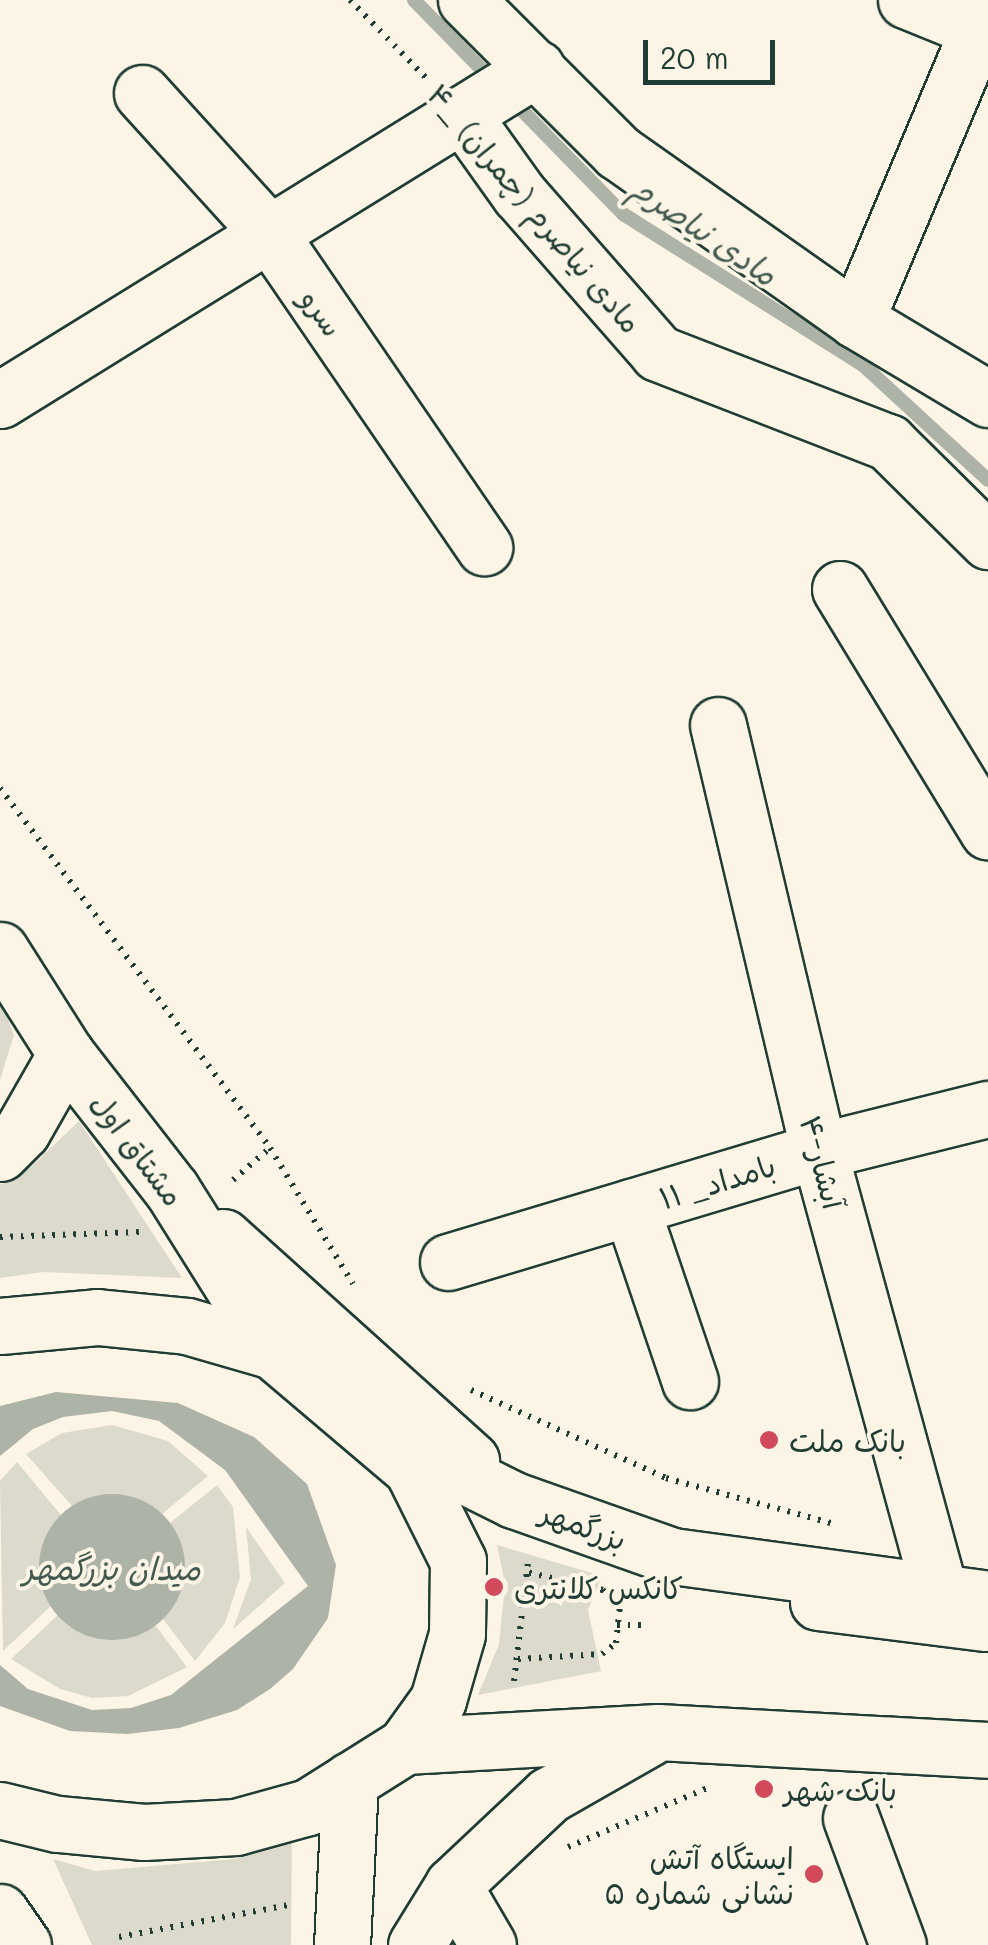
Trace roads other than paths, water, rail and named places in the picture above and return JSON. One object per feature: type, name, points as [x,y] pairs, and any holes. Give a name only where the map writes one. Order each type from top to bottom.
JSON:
[{"type":"street","points":[[466,0],[618,152],[856,320],[988,398]]},
{"type":"street","points":[[856,320],[984,18],[906,0]]},
{"type":"street","points":[[0,400],[464,117],[537,68]]},
{"type":"street","name":"سرو","points":[[142,93],[269,233],[484,547]]},
{"type":"street","name":"۴_ مادی نیاصرم (چمران)","points":[[464,117],[520,194],[658,353],[888,442],[988,541]]},
{"type":"street","points":[[840,589],[988,831]]},
{"type":"street","name":"۴-آبشار","points":[[718,725],[819,1151],[965,1598]]},
{"type":"street","name":"مشتاق اول","points":[[0,950],[158,1210],[272,1351]]},
{"type":"street","points":[[0,1153],[22,1132],[66,1054]]},
{"type":"street","name":"۱۱ _بامداد","points":[[448,1262],[819,1151],[988,1109]]},
{"type":"street","points":[[631,1207],[690,1381]]},
{"type":"street","points":[[158,1210],[526,1504],[568,1544],[659,1577],[988,1624]]},
{"type":"street","points":[[0,1326],[97,1316],[187,1326],[272,1351],[372,1430],[412,1470],[458,1561],[457,1634],[438,1700],[404,1746],[308,1807],[236,1827],[82,1828],[0,1810]]},
{"type":"street","name":"بزرگمهر","points":[[372,1430],[526,1504],[672,1556],[965,1598]]},
{"type":"street","points":[[548,1738],[574,1710],[988,1726]]},
{"type":"street","points":[[404,1746],[658,1732],[988,1750]]},
{"type":"street","points":[[416,1945],[453,1885],[549,1794],[658,1732]]},
{"type":"street","points":[[342,1945],[350,1780]]},
{"type":"street","points":[[851,1818],[898,1945]]},
{"type":"street","points":[[453,1885],[488,1945]]},
{"type":"street","points":[[0,1912],[24,1945]]},
{"type":"water","points":[[56,1392],[178,1403],[254,1437],[307,1484],[336,1565],[328,1618],[293,1669],[270,1689],[237,1710],[179,1728],[127,1734],[70,1731],[0,1706],[0,1665],[28,1689],[92,1710],[131,1708],[171,1695],[308,1586],[225,1470],[159,1421],[112,1411],[63,1417],[33,1429],[0,1456],[0,1406]]},
{"type":"water","name":"میدان بزرگمهر","points":[[112,1494],[140,1500],[163,1516],[179,1539],[185,1567],[179,1595],[163,1618],[140,1634],[112,1640],[84,1634],[61,1618],[45,1595],[39,1567],[45,1539],[61,1516],[84,1500]]},
{"type":"waterway","name":"مادی نیاصرم","points":[[414,0],[494,82]]},
{"type":"waterway","name":"مادی نیاصرم","points":[[509,97],[623,214],[863,365],[988,480]]},
{"type":"place","name":"بانک ملت","points":[[769,1440]]},
{"type":"place","name":"کانکس کلانتری","points":[[494,1587]]},
{"type":"place","name":"بانک شهر","points":[[764,1789]]},
{"type":"place","name":"ایستگاه آتش نشانی شماره ۵","points":[[814,1874]]}]
